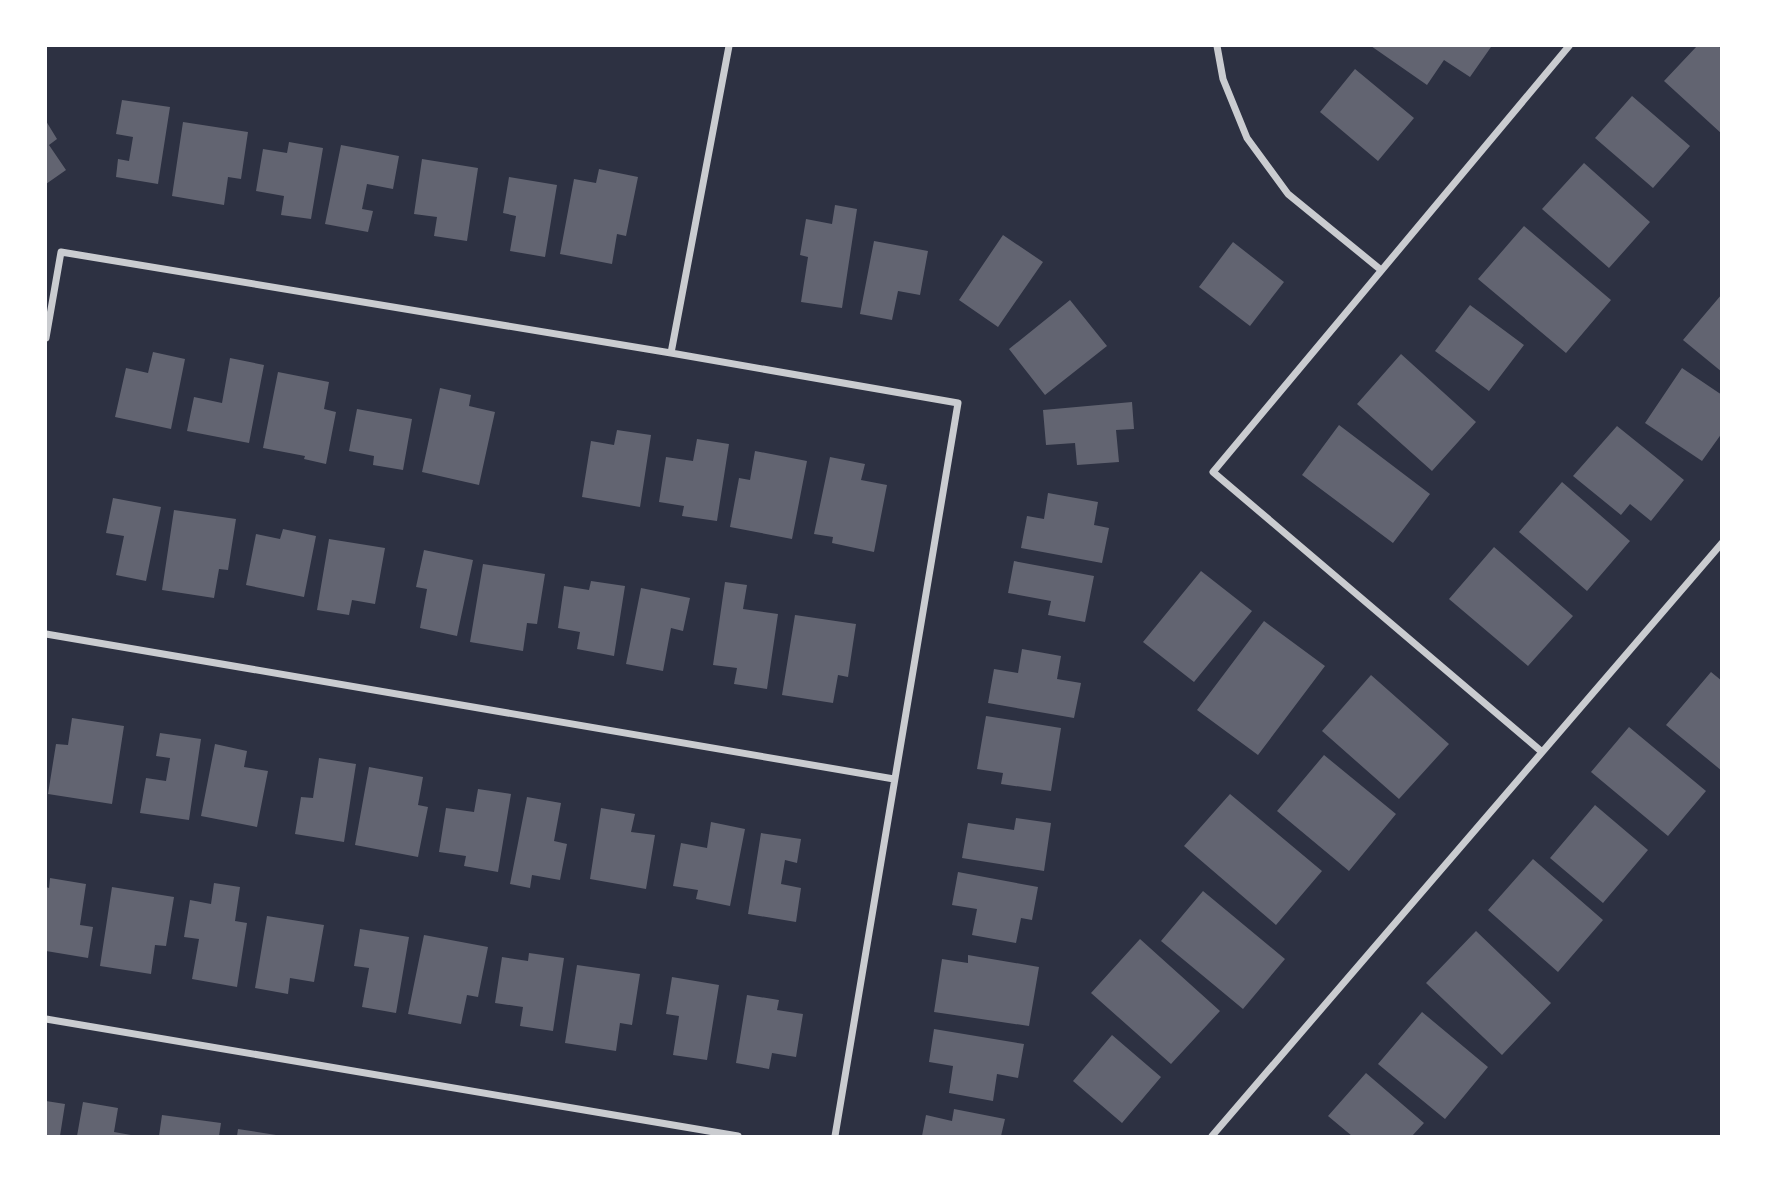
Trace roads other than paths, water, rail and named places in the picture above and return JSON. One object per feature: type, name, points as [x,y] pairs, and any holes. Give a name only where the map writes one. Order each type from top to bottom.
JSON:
[{"type":"street","points":[[671,353],[729,46]]},
{"type":"street","points":[[1217,46],[1223,79],[1247,138],[1271,172],[1288,194],[1381,270]]},
{"type":"street","points":[[1542,752],[1213,472],[1569,46]]},
{"type":"street","points":[[46,338],[61,252],[958,403],[835,1136]]},
{"type":"street","points":[[1212,1136],[1721,543]]},
{"type":"street","points":[[46,634],[894,779]]},
{"type":"street","points":[[46,1019],[738,1136]]}]
